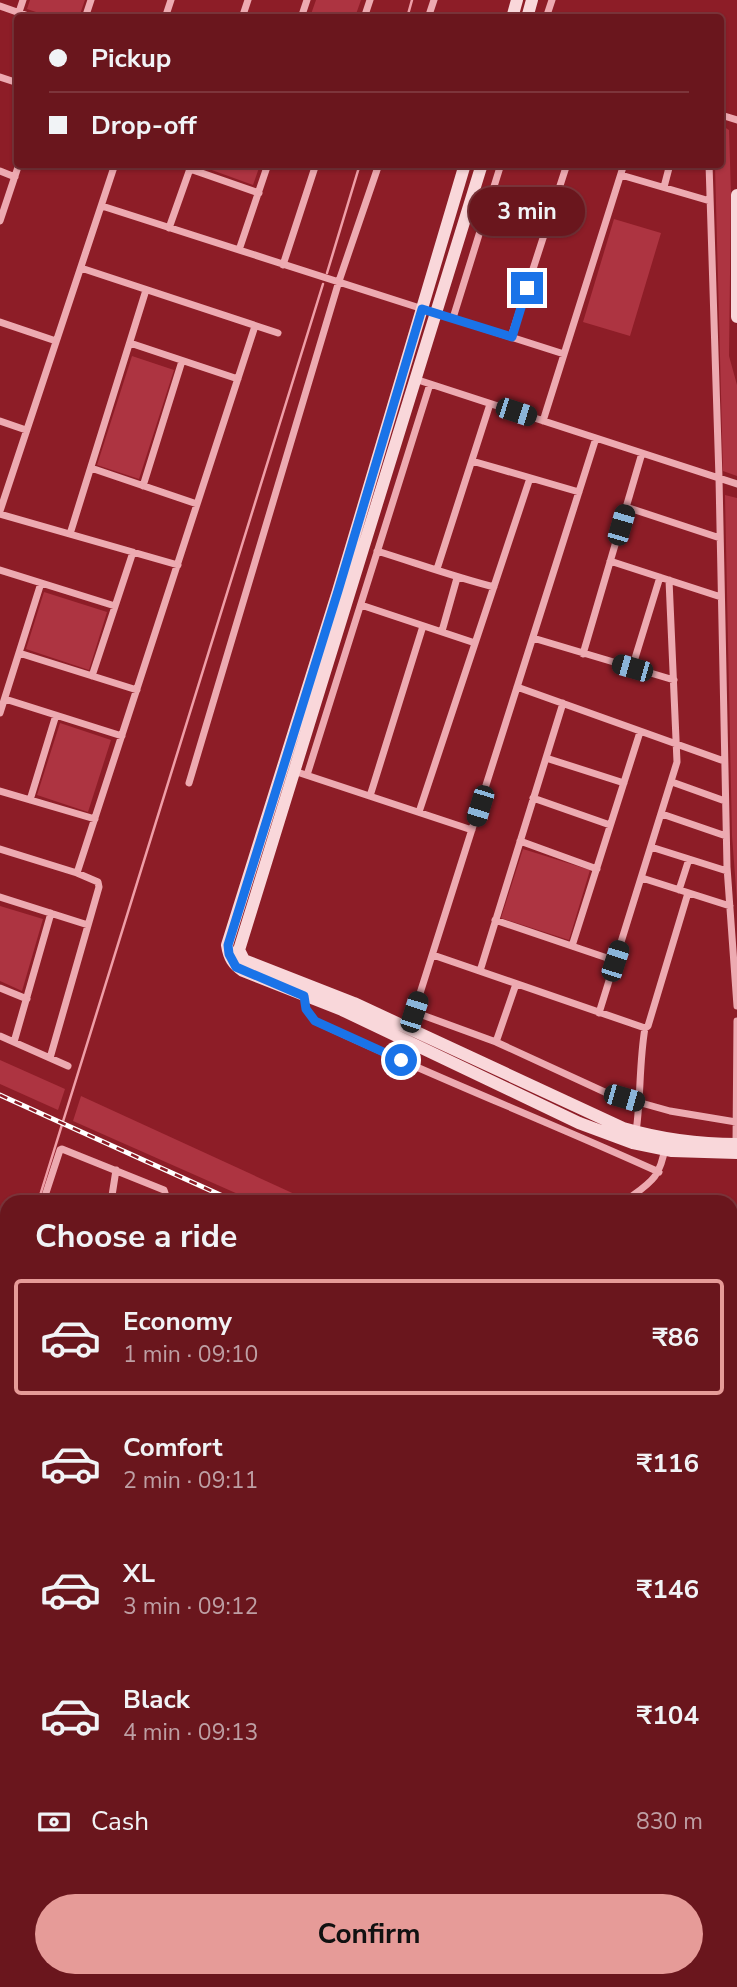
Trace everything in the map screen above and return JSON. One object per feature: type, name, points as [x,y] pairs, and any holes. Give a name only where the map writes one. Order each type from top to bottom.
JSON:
[{"type":"street","points":[[19,12],[23,0]]},
{"type":"street","points":[[0,6],[24,14]]},
{"type":"street","points":[[0,222],[18,168]]},
{"type":"street","points":[[114,168],[0,513],[178,565]]},
{"type":"street","points":[[169,228],[190,168]]},
{"type":"street","points":[[193,168],[258,193]]},
{"type":"street","points":[[239,250],[267,168]]},
{"type":"street","points":[[283,265],[315,168]]},
{"type":"street","points":[[189,783],[339,281],[379,168]]},
{"type":"street","points":[[464,168],[228,945],[243,971],[342,1010],[659,1172]]},
{"type":"street","points":[[236,959],[481,168]]},
{"type":"street","points":[[453,318],[499,168]]},
{"type":"street","points":[[512,337],[565,168]]},
{"type":"street","points":[[543,421],[623,168]]},
{"type":"street","points":[[664,187],[669,168]]},
{"type":"street","points":[[709,168],[727,871],[737,1006]]},
{"type":"street","points":[[0,171],[15,177]]},
{"type":"street","points":[[621,175],[710,201]]},
{"type":"street","points":[[737,195],[737,317]]},
{"type":"street","points":[[102,206],[564,354]]},
{"type":"street","points":[[81,268],[278,334]]},
{"type":"street","points":[[70,534],[146,290]]},
{"type":"street","points":[[0,322],[56,341]]},
{"type":"street","points":[[77,873],[256,326]]},
{"type":"street","points":[[130,344],[238,379]]},
{"type":"street","points":[[143,486],[182,361]]},
{"type":"street","points":[[402,375],[737,484]]},
{"type":"street","points":[[307,775],[430,384]]},
{"type":"street","points":[[437,569],[490,404]]},
{"type":"street","points":[[0,421],[26,430]]},
{"type":"street","points":[[409,1028],[596,438]]},
{"type":"street","points":[[583,654],[642,453]]},
{"type":"street","points":[[472,461],[579,492]]},
{"type":"street","points":[[91,468],[197,504]]},
{"type":"street","points":[[419,813],[530,478]]},
{"type":"street","points":[[626,507],[720,538]]},
{"type":"street","points":[[377,551],[437,569],[457,578],[494,587]]},
{"type":"street","points":[[92,676],[133,552]]},
{"type":"street","points":[[610,561],[721,597]]},
{"type":"street","points":[[0,570],[115,606]]},
{"type":"street","points":[[632,668],[660,577]]},
{"type":"street","points":[[442,631],[457,578]]},
{"type":"street","points":[[600,1013],[677,762],[669,580]]},
{"type":"street","points":[[0,713],[41,583]]},
{"type":"street","points":[[360,605],[475,643]]},
{"type":"street","points":[[370,796],[424,626]]},
{"type":"street","points":[[533,638],[674,680]]},
{"type":"street","points":[[19,653],[137,690]]},
{"type":"street","points":[[517,687],[724,761]]},
{"type":"street","points":[[5,699],[122,736]]},
{"type":"street","points":[[480,971],[562,703]]},
{"type":"street","points":[[30,800],[56,715]]},
{"type":"street","points":[[572,946],[640,732]]},
{"type":"street","points":[[546,758],[624,783]]},
{"type":"street","points":[[294,771],[472,830]]},
{"type":"street","points":[[671,782],[725,801]]},
{"type":"street","points":[[0,791],[95,820]]},
{"type":"street","points":[[533,798],[610,825]]},
{"type":"street","points":[[662,814],[726,836]]},
{"type":"street","points":[[520,841],[597,869]]},
{"type":"street","points":[[651,847],[727,871]]},
{"type":"street","points":[[0,849],[77,873],[98,883],[99,887],[50,1058]]},
{"type":"street","points":[[678,890],[689,859]]},
{"type":"street","points":[[642,878],[730,906]]},
{"type":"street","points":[[636,1132],[640,1102],[639,1071],[645,1028],[648,1026],[688,893]]},
{"type":"street","points":[[0,897],[88,925]]},
{"type":"street","points":[[14,1042],[51,913]]},
{"type":"street","points":[[495,920],[615,961]]},
{"type":"street","points":[[433,955],[645,1028]]},
{"type":"street","points":[[236,959],[354,1003],[623,1128],[666,1144],[737,1153],[737,1021]]},
{"type":"street","points":[[496,1042],[516,984]]},
{"type":"street","points":[[0,988],[27,999]]},
{"type":"street","points":[[304,996],[306,1009],[315,1021],[446,1080],[551,1117],[579,1123],[633,1143],[737,1144]]},
{"type":"street","points":[[414,1012],[496,1042],[609,1094],[670,1111],[736,1122]]},
{"type":"street","points":[[0,1036],[68,1066]]},
{"type":"street","points":[[632,1195],[659,1172],[666,1144]]},
{"type":"street","points":[[45,1195],[61,1149],[164,1190],[166,1195]]},
{"type":"street","points":[[112,1195],[116,1170]]},
{"type":"shaded area","points":[[30,0],[85,0],[80,14],[42,14],[27,9]]},
{"type":"shaded area","points":[[316,0],[361,0],[356,14],[311,14]]},
{"type":"shaded area","points":[[724,127],[729,130],[729,356],[737,385],[737,476],[723,471],[715,168],[724,168]]},
{"type":"shaded area","points":[[206,168],[259,168],[253,185]]},
{"type":"shaded area","points":[[614,219],[661,233],[630,336],[583,322]]},
{"type":"shaded area","points":[[132,356],[174,370],[139,479],[97,465]]},
{"type":"shaded area","points":[[725,495],[737,498],[737,901],[732,836]]},
{"type":"shaded area","points":[[44,592],[107,612],[89,670],[26,649]]},
{"type":"shaded area","points":[[60,723],[111,740],[88,812],[37,795]]},
{"type":"shaded area","points":[[523,849],[590,870],[569,940],[501,918]]},
{"type":"shaded area","points":[[0,906],[43,919],[22,991],[0,981]]},
{"type":"shaded area","points":[[0,1060],[65,1089],[58,1110],[0,1084]]},
{"type":"shaded area","points":[[81,1096],[297,1195],[240,1195],[73,1121]]},
{"type":"waterway","points":[[408,14],[412,0]]},
{"type":"waterway","points":[[327,273],[359,168]]},
{"type":"waterway","points":[[40,1195],[323,284]]},
{"type":"railway","points":[[0,1095],[221,1195]]},
{"type":"route","points":[[401,1060],[315,1021],[306,1009],[304,996],[236,967],[229,954],[228,945],[422,309],[512,337],[527,288]]}]
